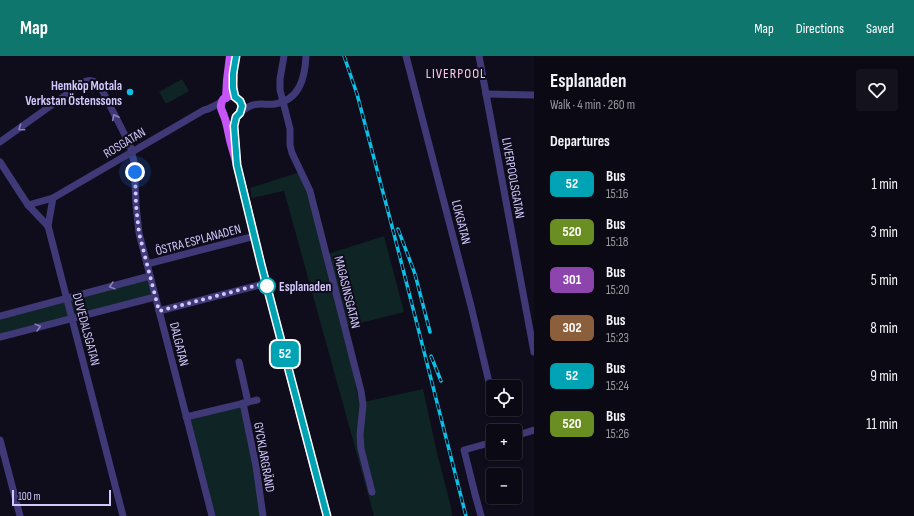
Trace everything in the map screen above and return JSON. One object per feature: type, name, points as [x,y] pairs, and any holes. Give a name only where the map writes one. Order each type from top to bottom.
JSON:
[{"type":"main road","points":[[230,56],[224,100],[221,106],[327,516]]},
{"type":"main road","points":[[236,56],[233,85],[242,106],[234,126],[237,165]]},
{"type":"main road","points":[[224,100],[230,96],[238,99]]},
{"type":"main road","points":[[223,114],[230,118],[239,114]]},
{"type":"street","name":"MAGASINSGATAN","points":[[284,56],[280,79],[280,90],[290,129],[290,145],[292,154],[310,191],[361,391],[363,404],[360,436],[361,450],[372,492]]},
{"type":"street","points":[[238,99],[253,105],[275,104],[290,98],[299,88],[303,80],[306,56]]},
{"type":"street","name":"LOKGATAN","points":[[406,56],[469,298],[488,380]]},
{"type":"street","name":"LIVERPOOLSGATAN","points":[[479,56],[534,352]]},
{"type":"street","name":"DALGATAN","points":[[0,142],[84,82],[90,80],[100,86],[130,145],[134,167],[139,233],[212,516]]},
{"type":"street","points":[[486,94],[534,95]]},
{"type":"street","name":"ROSGATAN","points":[[28,205],[53,198],[197,113],[224,100]]},
{"type":"street","points":[[239,114],[253,105]]},
{"type":"street","points":[[208,109],[223,114]]},
{"type":"street","name":"DUVEDALSGATAN","points":[[0,162],[28,205],[48,226],[123,516]]},
{"type":"street","points":[[48,226],[53,198]]},
{"type":"street","name":"ÖSTRA ESPLANADEN","points":[[147,264],[255,236]]},
{"type":"street","points":[[0,316],[150,276]]},
{"type":"street","points":[[159,311],[266,283]]},
{"type":"street","points":[[0,337],[155,297]]},
{"type":"street","name":"GYCKLARGRÄND","points":[[239,362],[263,516]]},
{"type":"street","points":[[186,417],[257,400]]},
{"type":"street","points":[[522,434],[534,430]]},
{"type":"street","points":[[0,440],[20,516]]},
{"type":"street","points":[[481,516],[464,450],[486,444]]},
{"type":"green space","points":[[182,79],[189,91],[166,104],[159,92]]},
{"type":"green space","points":[[300,172],[310,187],[325,255],[384,236],[404,312],[345,327],[359,403],[423,389],[452,516],[374,516],[284,191],[252,198],[250,188]]},
{"type":"green space","points":[[148,274],[154,295],[0,336],[0,314]]},
{"type":"green space","points":[[242,401],[263,516],[210,516],[184,414]]},
{"type":"railway","points":[[344,56],[357,94],[466,516]]},
{"type":"railway","points":[[398,229],[415,274],[430,332]]},
{"type":"railway","points":[[431,356],[441,381]]},
{"type":"bus line","name":"52","points":[[236,56],[233,74],[233,88],[235,97],[242,103],[242,111],[236,117],[234,126],[237,165],[301,420],[327,516]]},
{"type":"place","name":"Hemköp Motala Verkstan Östenssons","points":[[130,92]]},
{"type":"place","name":"Esplanaden","points":[[267,286]]},
{"type":"district","name":"LIVERPOOL","points":[[456,73]]},
{"type":"route","points":[[135,172],[139,233],[159,311],[266,283],[267,286]]}]
